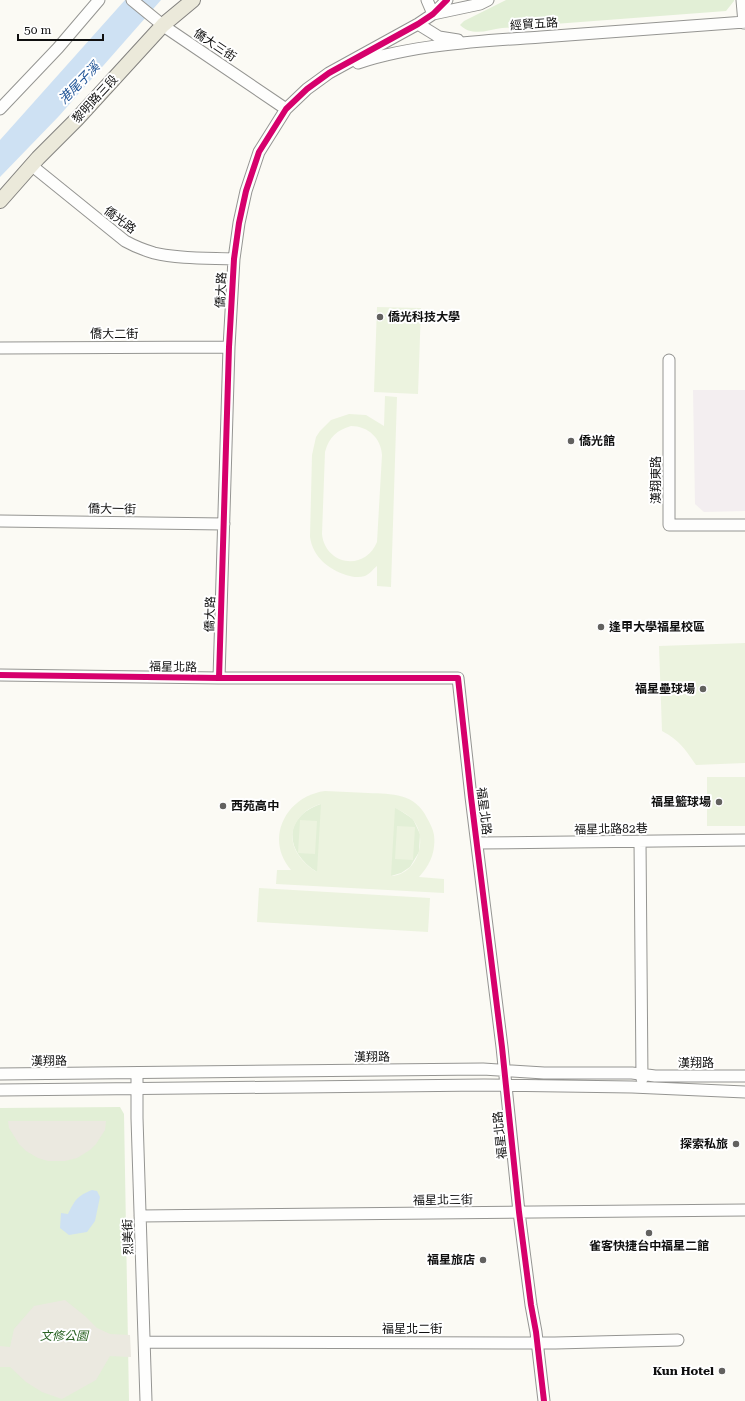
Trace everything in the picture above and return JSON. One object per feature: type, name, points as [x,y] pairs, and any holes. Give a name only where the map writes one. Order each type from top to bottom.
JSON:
[{"type":"main road","name":"黎明路三段","points":[[0,201],[31,165],[163,25],[193,0]]},
{"type":"street","points":[[0,109],[58,48],[99,0]]},
{"type":"street","name":"僑大三街","points":[[132,0],[163,25],[286,108]]},
{"type":"street","points":[[427,0],[433,14]]},
{"type":"street","name":"僑大路","points":[[219,678],[229,347],[234,259],[239,223],[246,190],[259,152],[286,108],[307,89],[329,73],[418,24],[433,14],[447,0]]},
{"type":"street","name":"僑大路","points":[[433,14],[463,4],[480,4],[488,0]]},
{"type":"street","points":[[742,0],[744,22]]},
{"type":"street","name":"經貿五路","points":[[329,73],[370,59],[414,50],[477,41],[744,22]]},
{"type":"street","points":[[418,24],[439,37],[477,41]]},
{"type":"street","name":"僑光路","points":[[31,165],[125,241],[138,248],[155,253],[177,256],[234,259]]},
{"type":"street","name":"僑大二街","points":[[0,348],[229,347]]},
{"type":"street","name":"漢翔東路","points":[[669,360],[669,525],[745,525]]},
{"type":"street","name":"僑大一街","points":[[0,520],[224,524]]},
{"type":"street","name":"福星北路","points":[[0,675],[219,678],[458,678],[460,706],[504,1070],[519,1212],[544,1401]]},
{"type":"street","name":"福星北路82巷","points":[[477,843],[745,840]]},
{"type":"street","points":[[640,841],[642,1088]]},
{"type":"street","name":"漢翔路","points":[[0,1074],[483,1069],[544,1073],[642,1074],[654,1076],[745,1076]]},
{"type":"street","name":"烈美街","points":[[138,1073],[137,1089],[140,1216],[146,1401]]},
{"type":"street","points":[[0,1090],[478,1085],[642,1088],[745,1092]]},
{"type":"street","name":"福星北三街","points":[[140,1216],[745,1210]]},
{"type":"street","name":"福星北二街","points":[[145,1342],[537,1342],[678,1340]]},
{"type":"shaded area","points":[[693,390],[745,390],[745,511],[704,512],[695,504]]},
{"type":"shaded area","points":[[8,1121],[106,1121],[105,1130],[90,1150],[77,1158],[65,1161],[48,1161],[38,1158],[26,1151],[19,1144],[9,1128]]},
{"type":"shaded area","points":[[65,1300],[97,1328],[110,1334],[130,1335],[131,1357],[110,1356],[96,1380],[62,1399],[42,1392],[26,1382],[10,1367],[0,1367],[0,1346],[10,1347],[14,1329],[34,1306]]},
{"type":"green space","points":[[506,0],[734,1],[726,11],[502,28],[480,32],[470,31],[460,25],[464,21]]},
{"type":"green space","points":[[377,307],[421,308],[418,394],[374,392]]},
{"type":"green space","points":[[385,396],[397,397],[391,587],[377,586],[377,566],[367,575],[356,577],[348,576],[327,566],[314,551],[310,537],[312,455],[316,437],[320,431],[331,420],[349,414],[366,415],[384,426]],"holes":[[[351,426],[363,428],[372,434],[376,438],[381,449],[382,455],[377,542],[371,552],[364,558],[355,561],[346,561],[330,553],[322,534],[325,452],[331,438],[334,435]]]},
{"type":"green space","name":"福星壘球場","points":[[745,643],[745,763],[696,765],[681,745],[662,731],[659,646]]},
{"type":"green space","name":"福星籃球場","points":[[707,777],[745,777],[745,826],[707,826]]},
{"type":"green space","points":[[325,791],[386,794],[402,796],[416,804],[422,810],[434,833],[433,853],[429,863],[419,877],[444,879],[444,893],[276,884],[277,870],[291,870],[283,858],[279,845],[283,821],[290,810],[299,801],[311,795]],"holes":[[[321,804],[317,872],[298,855],[293,840],[293,833],[295,825],[300,817],[310,809]],[[395,808],[413,820],[418,828],[420,846],[418,855],[408,870],[391,876]]]},
{"type":"green space","points":[[321,804],[395,807],[413,819],[420,834],[419,852],[410,867],[401,873],[391,876],[317,872],[306,864],[299,855],[294,845],[292,835],[294,826],[299,817],[308,810]]},
{"type":"green space","points":[[300,820],[317,821],[315,854],[298,853]]},
{"type":"green space","points":[[397,826],[415,827],[413,860],[395,859]]},
{"type":"green space","points":[[259,888],[430,898],[428,932],[257,922]]},
{"type":"green space","name":"文修公園","points":[[120,1107],[124,1114],[129,1401],[0,1401],[0,1108]]},
{"type":"water","name":"港尾子溪","points":[[125,0],[161,0],[59,116],[0,177],[0,140]]},
{"type":"water","points":[[92,1190],[97,1191],[100,1197],[95,1221],[87,1232],[69,1235],[60,1228],[61,1213],[68,1214],[77,1199],[83,1194]]},
{"type":"cycle path","points":[[219,678],[229,347],[234,259],[239,223],[246,191],[259,152],[286,109],[307,89],[329,73],[418,24],[433,14],[447,0]]},
{"type":"cycle path","points":[[0,675],[219,678],[458,678],[502,1047],[519,1212],[544,1401]]},
{"type":"place","name":"僑光科技大學","points":[[380,317]]},
{"type":"place","name":"僑光館","points":[[571,441]]},
{"type":"place","name":"逢甲大學福星校區","points":[[601,627]]},
{"type":"place","name":"福星壘球場","points":[[703,689]]},
{"type":"place","name":"福星籃球場","points":[[719,802]]},
{"type":"place","name":"西苑高中","points":[[223,806]]},
{"type":"place","name":"探索私旅","points":[[736,1144]]},
{"type":"place","name":"雀客快捷台中福星二館","points":[[649,1233]]},
{"type":"place","name":"福星旅店","points":[[483,1260]]},
{"type":"place","name":"Kun Hotel","points":[[722,1371]]}]
